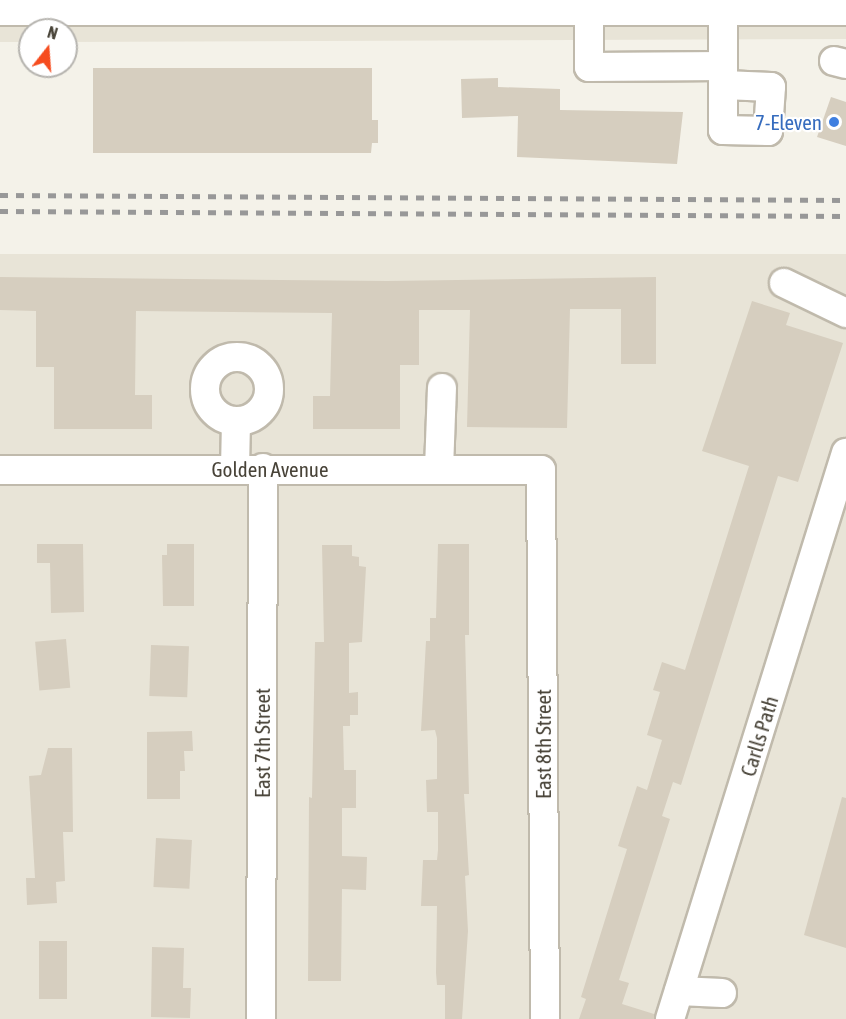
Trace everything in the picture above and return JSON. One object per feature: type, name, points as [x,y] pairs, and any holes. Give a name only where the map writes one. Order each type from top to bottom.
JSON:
[{"type":"street","points":[[590,6],[589,67],[723,75],[723,11]]},
{"type":"street","points":[[15,7],[657,6],[723,11],[846,10]]},
{"type":"street","points":[[784,283],[846,313]]},
{"type":"street","points":[[439,469],[442,388]]},
{"type":"street","name":"East 7th Street","points":[[236,421],[249,468],[261,1019]]},
{"type":"street","name":"Carlls Path","points":[[670,1019],[845,458]]},
{"type":"street","name":"Golden Avenue","points":[[0,470],[249,468],[541,470]]},
{"type":"street","name":"East 8th Street","points":[[541,470],[545,1019]]},
{"type":"street","points":[[679,991],[722,993]]},
{"type":"shaded area","points":[[0,0],[846,0],[846,39],[78,42],[78,18],[18,18],[18,42],[0,42]]},
{"type":"shaded area","points":[[0,254],[846,254],[846,1019],[0,1019]]},
{"type":"building","points":[[93,68],[372,68],[372,120],[378,120],[378,143],[372,143],[371,153],[93,153]]},
{"type":"building","points":[[498,78],[498,87],[560,89],[560,110],[683,112],[677,164],[517,157],[518,116],[462,118],[461,79]]},
{"type":"building","name":"7-Eleven","points":[[831,97],[846,102],[846,146],[817,137]]},
{"type":"building","points":[[0,277],[387,281],[656,277],[656,364],[621,364],[621,309],[570,309],[567,428],[467,427],[470,310],[419,310],[419,365],[400,365],[400,429],[313,429],[313,396],[330,396],[332,313],[136,311],[135,395],[152,395],[152,429],[54,429],[54,367],[36,367],[36,311],[0,310]]},
{"type":"building","points":[[752,301],[790,313],[786,325],[843,343],[798,482],[778,476],[681,785],[673,782],[662,816],[670,819],[619,980],[629,983],[622,1004],[654,1014],[654,1019],[579,1019],[586,999],[581,997],[627,849],[618,846],[637,786],[647,790],[662,740],[647,735],[660,692],[653,690],[662,662],[685,670],[749,466],[702,451]]},
{"type":"building","points":[[37,544],[83,544],[84,612],[51,613],[50,563],[37,563]]},
{"type":"building","points":[[167,544],[194,544],[194,606],[163,606],[162,555],[167,555]]},
{"type":"building","points":[[438,544],[469,544],[469,635],[465,635],[469,794],[464,794],[469,875],[465,876],[468,931],[462,1019],[445,1019],[445,985],[437,985],[436,973],[437,906],[421,906],[423,860],[437,860],[438,850],[438,812],[427,812],[426,780],[437,779],[437,738],[435,730],[421,731],[426,641],[430,641],[430,618],[436,618]]},
{"type":"building","points":[[322,545],[352,545],[352,556],[359,557],[359,566],[366,567],[362,642],[349,643],[349,693],[358,692],[358,715],[350,715],[350,726],[343,726],[344,770],[356,770],[356,808],[342,808],[342,856],[367,857],[366,890],[342,889],[341,981],[308,981],[309,797],[312,798],[315,642],[324,642]]},
{"type":"building","points":[[66,639],[70,688],[39,691],[35,642]]},
{"type":"building","points":[[151,645],[189,646],[187,697],[149,696]]},
{"type":"building","points":[[192,731],[193,751],[184,751],[185,771],[180,771],[180,799],[147,799],[147,732]]},
{"type":"building","points":[[48,748],[72,748],[73,832],[63,832],[65,881],[56,882],[57,903],[27,905],[26,878],[35,878],[29,776],[41,775]]},
{"type":"building","points":[[842,797],[846,798],[846,948],[804,935]]},
{"type":"building","points":[[156,838],[192,840],[189,889],[153,887]]},
{"type":"building","points":[[39,941],[67,941],[67,999],[39,999]]},
{"type":"building","points":[[152,947],[184,948],[183,988],[191,988],[190,1018],[151,1017]]},
{"type":"railway","points":[[0,195],[846,200]]},
{"type":"railway","points":[[0,211],[846,216]]},
{"type":"place","name":"7-Eleven","points":[[834,122]]}]
